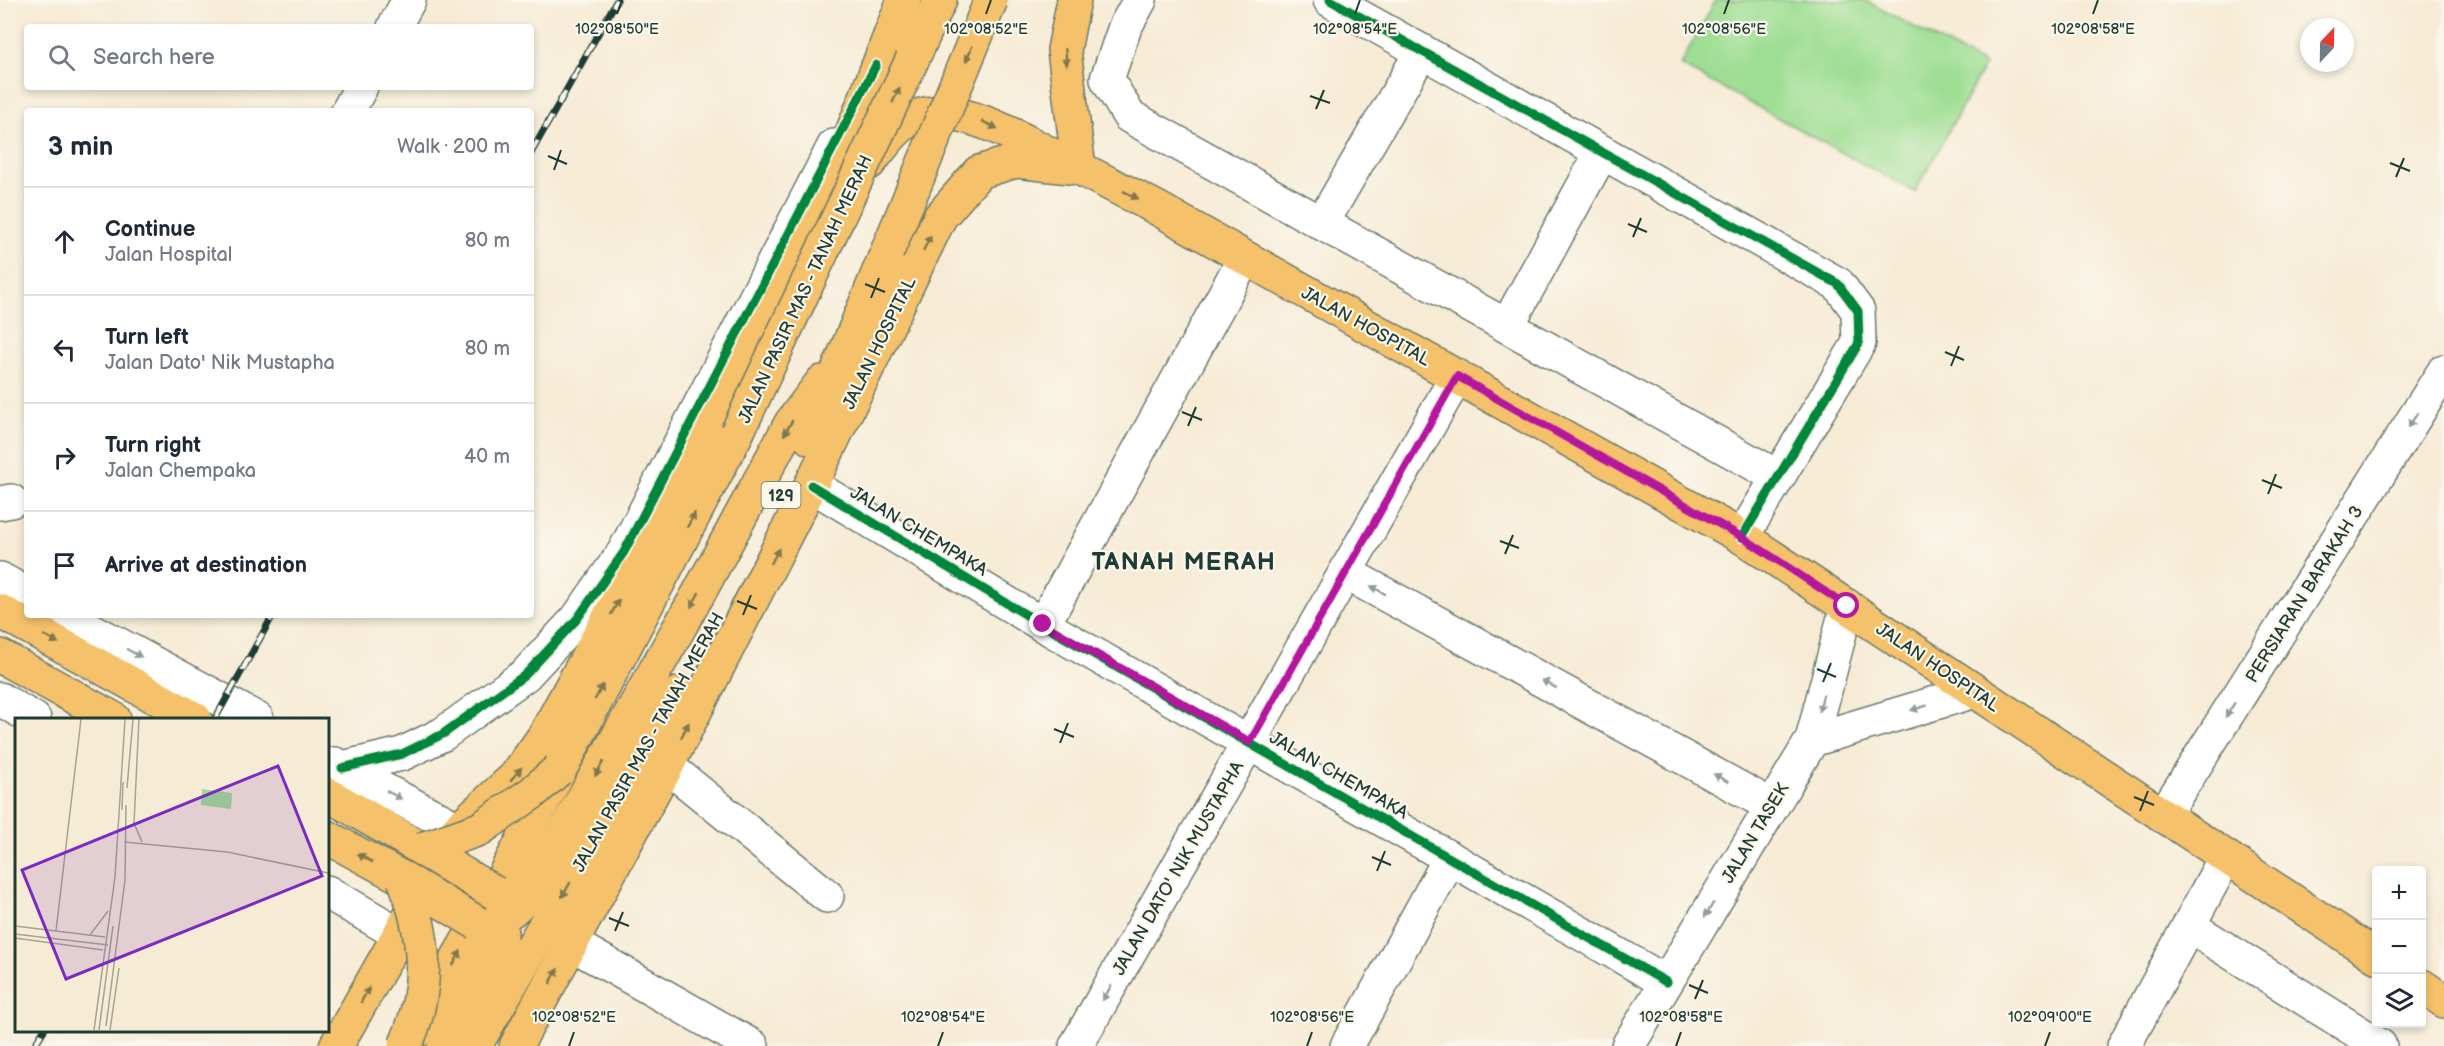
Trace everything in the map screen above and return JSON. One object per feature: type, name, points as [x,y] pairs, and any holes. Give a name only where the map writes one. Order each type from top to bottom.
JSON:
[{"type":"main road","points":[[336,1046],[458,829],[514,777],[545,735],[734,384],[815,227],[876,65],[904,0]]},
{"type":"main road","name":"JALAN PASIR MAS - TANAH MERAH","points":[[406,1046],[490,910],[558,770],[737,433],[940,0]]},
{"type":"main road","name":"JALAN PASIR MAS - TANAH MERAH","points":[[474,1046],[659,731],[814,430],[991,0]]},
{"type":"main road","points":[[1074,0],[1064,50],[1079,168]]},
{"type":"main road","points":[[815,227],[901,125],[920,116],[958,113],[980,120],[1079,168]]},
{"type":"main road","name":"JALAN HOSPITAL","points":[[516,1046],[667,766],[811,485],[940,217],[979,172],[1016,160],[1079,168],[1155,207],[1244,260],[1457,376],[1742,537],[2372,953]]},
{"type":"main road","points":[[328,838],[404,879],[490,910],[520,906],[528,896],[700,591],[791,423],[848,348]]},
{"type":"main road","points":[[0,611],[193,718]]},
{"type":"main road","points":[[0,656],[112,718]]},
{"type":"main road","points":[[422,849],[480,829],[532,793],[558,770]]},
{"type":"main road","points":[[332,774],[422,849],[490,910],[501,940],[444,1046]]},
{"type":"main road","points":[[404,879],[418,916],[424,955],[421,994],[406,1046]]},
{"type":"main road","points":[[2426,989],[2444,1001]]},
{"type":"street","points":[[396,24],[409,0]]},
{"type":"street","points":[[1140,0],[1125,27],[1107,79],[1129,116],[1778,477]]},
{"type":"street","points":[[1330,0],[1838,284],[1858,311],[1859,343],[1742,537]]},
{"type":"street","points":[[1322,224],[1422,51]]},
{"type":"street","points":[[332,774],[402,754],[442,734],[525,675],[577,619],[624,552],[876,65]]},
{"type":"street","points":[[350,108],[359,90]]},
{"type":"street","points":[[1507,326],[1602,152]]},
{"type":"street","points":[[1043,624],[1244,260]]},
{"type":"street","name":"PERSIARAN BARAKAH 3","points":[[2163,816],[2444,371]]},
{"type":"street","name":"JALAN DATO' NIK MUSTAPHA","points":[[1076,1046],[1457,376]]},
{"type":"street","name":"JALAN CHEMPAKA","points":[[811,485],[1043,624],[1666,982]]},
{"type":"street","points":[[1346,573],[1772,806]]},
{"type":"street","points":[[0,579],[24,592]]},
{"type":"street","name":"JALAN TASEK","points":[[1628,1046],[1812,740],[1847,606]]},
{"type":"street","points":[[73,618],[255,718]]},
{"type":"street","points":[[1812,740],[1975,691]]},
{"type":"street","points":[[0,699],[32,718]]},
{"type":"street","points":[[667,766],[827,896]]},
{"type":"street","points":[[332,774],[458,829]]},
{"type":"street","points":[[1347,1046],[1450,858]]},
{"type":"street","points":[[2124,1046],[2225,858]]},
{"type":"street","points":[[328,893],[399,934]]},
{"type":"street","points":[[2189,926],[2380,1046]]},
{"type":"street","points":[[572,944],[752,1046]]},
{"type":"green space","points":[[1716,0],[1864,0],[1985,65],[1915,192],[1680,65]]},
{"type":"railway","points":[[534,148],[617,0]]},
{"type":"railway","points":[[216,718],[271,618]]},
{"type":"railway","points":[[34,1046],[43,1031]]},
{"type":"cycle path","points":[[1330,0],[1838,284],[1858,311],[1859,343],[1742,537]]},
{"type":"cycle path","points":[[342,768],[402,754],[443,734],[525,675],[577,619],[624,552],[876,65]]},
{"type":"cycle path","points":[[811,485],[1043,625],[1666,982]]},
{"type":"district","name":"TANAH MERAH","points":[[1184,562]]},
{"type":"route","points":[[1043,624],[1250,742],[1457,376],[1742,537],[1847,606]]}]
